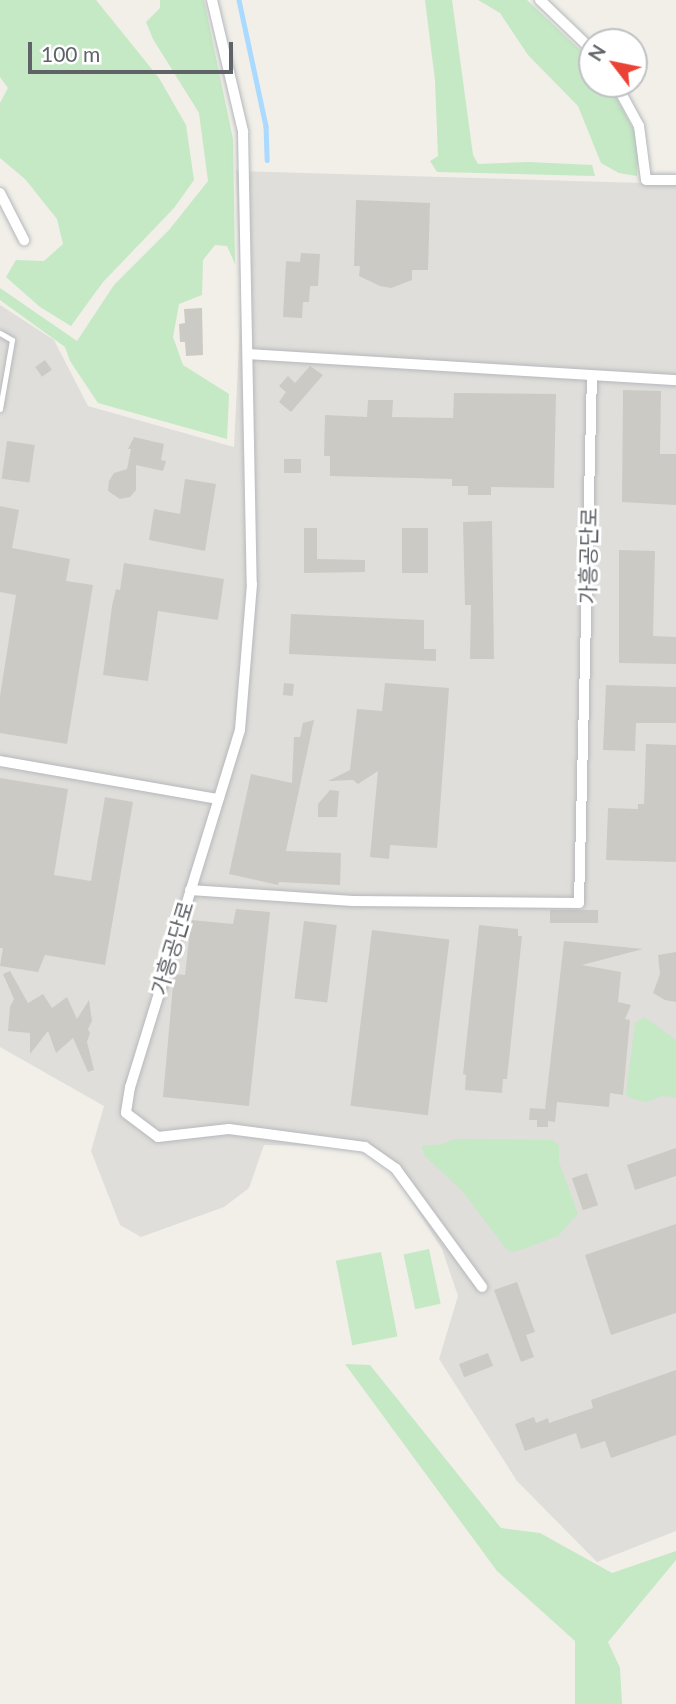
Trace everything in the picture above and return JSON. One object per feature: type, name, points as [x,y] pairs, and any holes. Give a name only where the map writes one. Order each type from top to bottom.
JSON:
[{"type":"street","name":"가흥공단로","points":[[212,0],[243,131],[252,584],[240,730],[130,1087],[126,1113],[158,1137],[229,1129],[365,1147],[396,1169],[482,1287]]},
{"type":"street","points":[[540,0],[578,37]]},
{"type":"street","points":[[624,98],[639,126],[646,180],[676,180]]},
{"type":"street","points":[[0,193],[24,240]]},
{"type":"street","points":[[248,354],[676,380]]},
{"type":"street","name":"가흥공단로","points":[[190,890],[353,901],[579,903],[593,376]]},
{"type":"street","points":[[0,761],[218,799]]},
{"type":"lane","points":[[0,333],[12,340],[0,409]]},
{"type":"shaded area","points":[[236,171],[676,184],[676,1531],[597,1562],[517,1481],[439,1359],[458,1296],[442,1249],[394,1174],[365,1147],[264,1145],[249,1188],[224,1207],[141,1237],[120,1225],[91,1151],[104,1106],[0,1047],[0,305],[54,340],[88,406],[234,447],[241,301]]},
{"type":"green space","points":[[0,0],[96,0],[159,78],[186,125],[194,180],[174,208],[103,282],[71,326],[40,307],[6,277],[16,260],[44,261],[63,244],[57,219],[25,179],[0,158],[0,103],[8,88],[0,77]]},
{"type":"green space","points":[[160,0],[204,0],[233,139],[235,264],[227,246],[215,245],[203,260],[202,295],[179,304],[173,337],[183,365],[229,394],[227,439],[98,403],[70,361],[65,347],[0,300],[0,288],[77,341],[114,285],[169,230],[208,181],[199,113],[153,39],[146,22],[160,8]]},
{"type":"green space","points":[[425,0],[452,0],[473,155],[478,164],[528,162],[592,165],[595,176],[437,172],[430,161],[438,156],[435,80]]},
{"type":"green space","points":[[478,0],[527,0],[578,48],[578,98],[616,98],[639,140],[637,176],[619,173],[601,163],[578,106],[528,55],[500,13]]},
{"type":"green space","points":[[644,1017],[676,1040],[676,1097],[662,1096],[647,1102],[629,1098],[626,1093],[635,1023]]},
{"type":"green space","points":[[455,1139],[553,1140],[559,1146],[559,1162],[578,1214],[558,1236],[515,1252],[507,1250],[463,1192],[424,1155],[422,1146],[443,1144]]},
{"type":"green space","points":[[429,1249],[441,1304],[415,1309],[404,1254]]},
{"type":"green space","points":[[381,1252],[397,1336],[352,1345],[336,1261]]},
{"type":"green space","points":[[345,1364],[370,1365],[501,1528],[540,1533],[612,1573],[676,1551],[676,1560],[608,1642],[620,1668],[622,1704],[575,1704],[575,1641],[497,1571]]},
{"type":"building","points":[[356,200],[430,203],[428,270],[412,270],[412,280],[391,288],[359,276],[360,266],[354,266]]},
{"type":"building","points":[[301,253],[320,254],[318,286],[310,286],[309,302],[303,302],[302,318],[283,317],[286,261],[300,262]]},
{"type":"building","points":[[202,308],[203,355],[186,356],[185,342],[180,342],[179,324],[185,323],[184,309]]},
{"type":"building","points":[[45,360],[52,370],[42,377],[35,367]]},
{"type":"building","points":[[310,366],[323,375],[291,412],[279,402],[286,392],[279,386],[288,376],[295,383]]},
{"type":"building","points":[[623,390],[661,391],[660,454],[676,454],[676,505],[622,502]]},
{"type":"building","points":[[454,393],[556,394],[554,488],[491,487],[491,495],[468,495],[468,486],[452,486],[452,479],[330,476],[330,456],[324,456],[325,415],[367,417],[368,400],[393,400],[392,417],[453,418]]},
{"type":"building","points":[[134,437],[164,444],[161,460],[166,461],[163,471],[136,465],[136,490],[130,497],[120,499],[108,491],[109,481],[114,473],[127,469],[131,449],[128,449]]},
{"type":"building","points":[[7,441],[35,445],[29,483],[2,479]]},
{"type":"building","points":[[284,459],[301,459],[301,473],[284,473]]},
{"type":"building","points":[[185,479],[216,484],[205,551],[149,540],[154,509],[180,514]]},
{"type":"building","points":[[0,506],[19,510],[12,548],[70,559],[66,581],[93,585],[67,744],[0,733],[0,696],[16,595],[0,592]]},
{"type":"building","points":[[492,521],[494,659],[470,659],[471,605],[465,605],[463,522]]},
{"type":"building","points":[[304,528],[317,528],[317,559],[365,560],[365,572],[304,573]]},
{"type":"building","points":[[402,528],[428,528],[428,573],[402,573]]},
{"type":"building","points":[[619,550],[655,551],[653,636],[676,637],[676,664],[619,663]]},
{"type":"building","points":[[124,563],[224,579],[218,620],[158,611],[148,681],[103,675],[112,606],[116,589],[120,590]]},
{"type":"building","points":[[291,614],[424,620],[424,649],[436,649],[436,661],[289,654]]},
{"type":"building","points":[[284,683],[294,684],[293,696],[283,695]]},
{"type":"building","points":[[385,683],[449,688],[437,848],[390,845],[389,859],[370,857],[378,771],[358,784],[353,780],[328,781],[350,770],[357,709],[382,711]]},
{"type":"building","points":[[606,685],[676,687],[676,723],[636,723],[635,751],[603,750]]},
{"type":"building","points":[[314,720],[286,851],[341,853],[340,885],[279,882],[278,885],[229,874],[251,774],[292,783],[294,737],[300,737],[303,723]]},
{"type":"building","points":[[646,744],[676,745],[676,862],[606,860],[608,808],[638,809],[638,804],[644,804]]},
{"type":"building","points":[[0,778],[68,789],[54,875],[91,881],[105,797],[133,802],[105,965],[45,955],[38,972],[0,966],[3,948],[0,948]]},
{"type":"building","points":[[330,790],[339,791],[337,817],[318,817],[318,804]]},
{"type":"building","points":[[236,909],[270,912],[249,1106],[163,1097],[174,974],[185,975],[191,920],[233,924]]},
{"type":"building","points":[[550,910],[598,910],[598,923],[550,923]]},
{"type":"building","points":[[304,921],[337,925],[327,1002],[294,998]]},
{"type":"building","points":[[479,925],[518,929],[518,936],[522,936],[507,1079],[503,1079],[502,1093],[465,1090],[466,1075],[463,1074]]},
{"type":"building","points":[[372,930],[449,940],[428,1115],[350,1106]]},
{"type":"building","points":[[564,941],[643,949],[582,965],[621,972],[618,1002],[631,1005],[625,1019],[630,1020],[623,1095],[610,1093],[609,1107],[557,1102],[555,1122],[548,1121],[548,1127],[537,1127],[537,1120],[529,1120],[530,1108],[545,1109]]},
{"type":"building","points":[[676,952],[676,1002],[665,1000],[653,993],[660,974],[658,955]]},
{"type":"building","points":[[10,971],[28,1003],[43,994],[52,1008],[67,997],[77,1019],[89,1000],[92,1021],[87,1042],[94,1070],[88,1072],[73,1038],[56,1053],[48,1031],[30,1054],[30,1033],[8,1031],[10,1007],[14,999],[3,974]]},
{"type":"building","points":[[676,1148],[676,1176],[635,1190],[627,1165]]},
{"type":"building","points":[[587,1173],[598,1205],[583,1210],[572,1178]]},
{"type":"building","points":[[676,1224],[676,1313],[611,1335],[585,1255]]},
{"type":"building","points":[[517,1282],[535,1332],[526,1335],[534,1357],[521,1362],[494,1290]]},
{"type":"building","points":[[488,1353],[493,1366],[464,1377],[459,1364]]},
{"type":"building","points":[[676,1370],[676,1435],[611,1458],[605,1441],[581,1449],[576,1433],[525,1451],[515,1424],[534,1417],[536,1423],[548,1418],[549,1423],[593,1408],[591,1400]]},
{"type":"waterway","points":[[239,0],[266,126],[267,160]]}]
